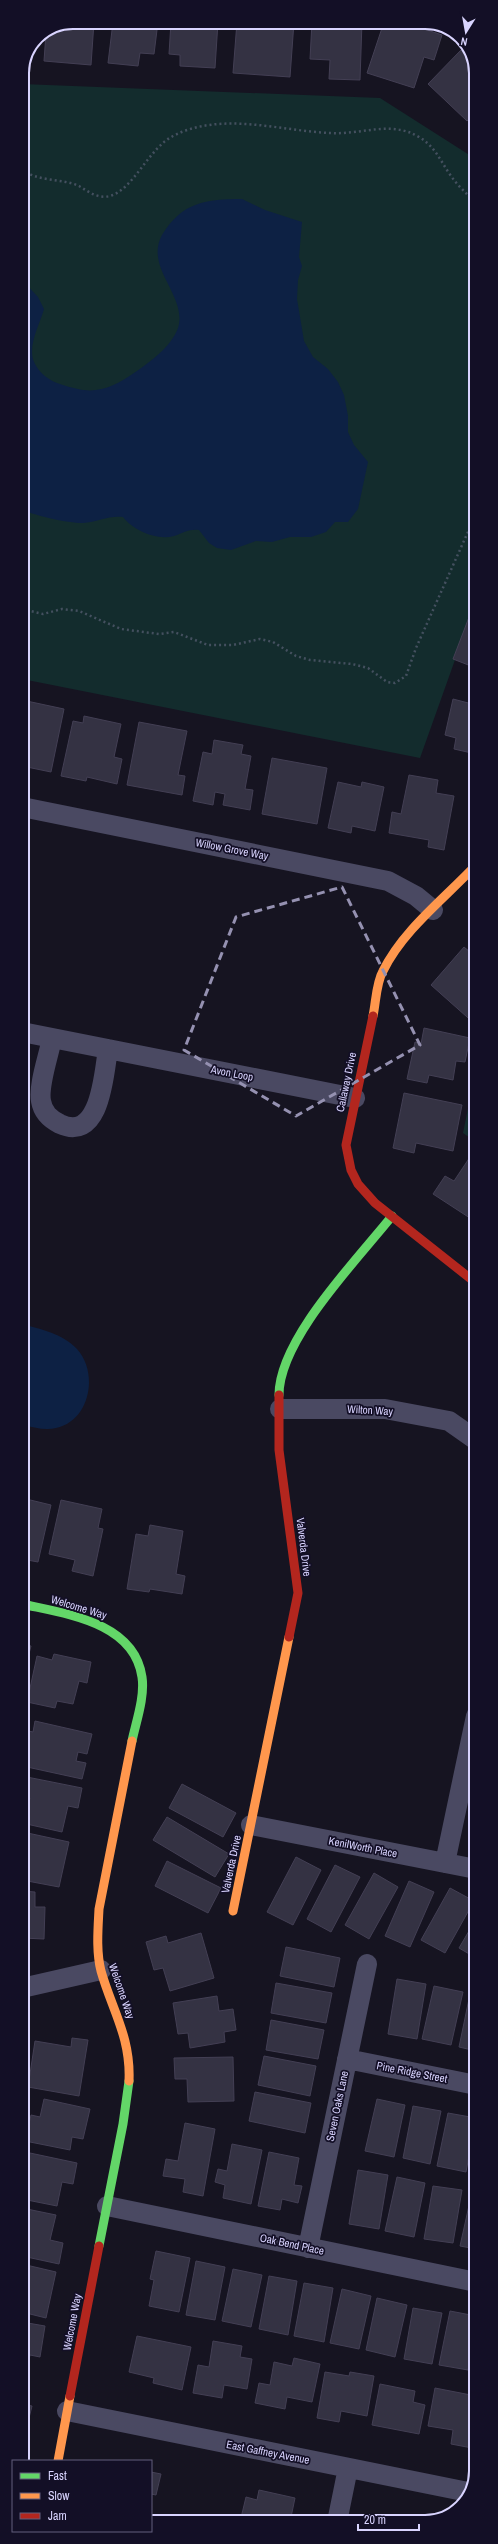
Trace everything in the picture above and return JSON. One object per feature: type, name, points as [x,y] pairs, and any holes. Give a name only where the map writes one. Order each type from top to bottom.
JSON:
[{"type":"street","name":"Willow Grove Way","points":[[29,809],[388,881],[416,896],[433,910]]},
{"type":"street","name":"Callaway Drive","points":[[469,872],[390,958],[382,972],[346,1145],[348,1162],[352,1174],[360,1188],[392,1216],[469,1277]]},
{"type":"street","name":"Avon Loop","points":[[29,1033],[355,1098]]},
{"type":"street","points":[[52,1038],[41,1103],[48,1117],[64,1125],[75,1126],[86,1121],[97,1109],[108,1049]]},
{"type":"street","name":"Valverda Drive","points":[[233,1910],[298,1594],[279,1450],[279,1387],[287,1359],[304,1324],[392,1216]]},
{"type":"street","name":"Wilton Way","points":[[280,1409],[385,1409],[449,1421],[469,1435]]},
{"type":"street","name":"Welcome Way","points":[[29,1606],[86,1620],[113,1630],[133,1654],[142,1677],[140,1702],[99,1909],[97,1937],[101,1970],[126,2039],[129,2079],[123,2124],[58,2460]]},
{"type":"street","points":[[445,1863],[469,1749]]},
{"type":"street","name":"KenilWorth Place","points":[[251,1825],[469,1868]]},
{"type":"street","name":"Seven Oaks Lane","points":[[308,2248],[367,1964]]},
{"type":"street","points":[[29,1986],[101,1970]]},
{"type":"street","name":"Pine Ridge Street","points":[[347,2059],[469,2084]]},
{"type":"street","name":"Oak Bend Place","points":[[107,2206],[469,2281]]},
{"type":"street","name":"East Gaffney Avenue","points":[[67,2411],[464,2491]]},
{"type":"street","points":[[338,2515],[348,2468]]},
{"type":"path","points":[[29,173],[34,176],[70,183],[104,197],[112,196],[123,188],[160,145],[184,131],[203,126],[269,126],[330,134],[393,128],[420,137],[432,147],[452,178],[469,196]]},
{"type":"path","points":[[29,611],[43,614],[62,609],[79,611],[121,628],[146,633],[174,632],[208,645],[233,645],[260,639],[273,642],[296,656],[310,660],[352,664],[368,668],[387,682],[395,684],[406,676],[416,648],[469,530]]},
{"type":"highlighted area","points":[[342,887],[420,1045],[296,1116],[184,1050],[236,917]]},
{"type":"green space","points":[[29,84],[380,98],[469,155],[469,621],[420,758],[29,680]]},
{"type":"green space","points":[[469,1103],[469,1137],[463,1133]]},
{"type":"water","points":[[242,199],[265,210],[302,222],[299,257],[302,266],[298,280],[297,299],[304,341],[313,357],[328,369],[338,382],[344,395],[348,416],[348,432],[354,445],[368,462],[358,509],[348,522],[335,522],[326,532],[311,537],[290,537],[272,542],[256,541],[231,550],[217,548],[209,543],[199,530],[189,531],[174,536],[160,537],[153,536],[139,530],[127,522],[123,517],[113,517],[76,523],[52,519],[29,512],[29,287],[38,297],[44,309],[35,336],[32,351],[35,364],[43,375],[59,384],[86,390],[100,389],[114,385],[153,359],[170,342],[178,328],[179,316],[177,305],[158,259],[158,247],[162,235],[178,215],[187,209],[206,202]]},
{"type":"water","points":[[29,1326],[65,1339],[77,1349],[84,1359],[88,1370],[88,1395],[77,1416],[68,1424],[56,1428],[29,1426]]},
{"type":"building","points":[[94,29],[91,65],[44,61],[46,39],[49,36],[64,30]]},
{"type":"building","points":[[112,29],[157,29],[154,54],[140,53],[138,66],[108,63]]},
{"type":"building","points":[[171,29],[218,29],[215,68],[180,66],[180,55],[169,54]]},
{"type":"building","points":[[236,29],[293,29],[290,77],[233,73]]},
{"type":"building","points":[[312,29],[362,29],[360,80],[329,79],[330,60],[310,59]]},
{"type":"building","points":[[382,29],[424,29],[442,35],[434,60],[424,57],[414,88],[367,73]]},
{"type":"building","points":[[459,52],[463,52],[469,67],[469,119],[467,121],[428,84]]},
{"type":"building","points":[[469,617],[469,665],[453,659]]},
{"type":"building","points":[[453,699],[469,703],[469,752],[454,749],[456,738],[445,735]]},
{"type":"building","points":[[29,702],[64,709],[51,772],[29,767]]},
{"type":"building","points":[[84,716],[121,724],[114,757],[122,759],[117,784],[87,777],[86,781],[61,776],[73,721],[83,723]]},
{"type":"building","points":[[139,722],[187,731],[178,775],[185,776],[182,795],[127,785]]},
{"type":"building","points":[[214,740],[243,745],[241,754],[251,756],[245,789],[253,790],[250,810],[223,805],[225,794],[215,792],[213,805],[193,801],[203,752],[212,754]]},
{"type":"building","points":[[272,758],[327,768],[317,824],[262,814]]},
{"type":"building","points":[[409,775],[438,780],[436,793],[454,796],[444,850],[428,847],[429,840],[389,833],[392,812],[401,814]]},
{"type":"building","points":[[338,782],[361,787],[362,782],[384,787],[375,831],[352,826],[351,833],[328,828]]},
{"type":"building","points":[[464,947],[469,951],[469,1019],[431,985]]},
{"type":"building","points":[[424,1028],[469,1038],[465,1062],[456,1061],[453,1080],[429,1075],[427,1083],[407,1079],[415,1042],[421,1044]]},
{"type":"building","points":[[404,1093],[462,1105],[453,1151],[416,1143],[414,1153],[393,1148]]},
{"type":"building","points":[[469,1158],[469,1217],[433,1194],[445,1176],[454,1181]]},
{"type":"building","points":[[29,1500],[51,1505],[38,1562],[29,1560]]},
{"type":"building","points":[[61,1500],[102,1509],[98,1528],[103,1529],[93,1576],[72,1571],[75,1560],[49,1554]]},
{"type":"building","points":[[150,1525],[183,1531],[176,1574],[185,1576],[182,1594],[150,1589],[149,1592],[127,1589],[136,1534],[148,1536]]},
{"type":"building","points":[[54,1654],[91,1662],[87,1683],[79,1681],[73,1704],[57,1701],[55,1708],[29,1702],[29,1693],[37,1656],[52,1660]]},
{"type":"building","points":[[35,1721],[92,1734],[87,1754],[78,1752],[76,1761],[86,1763],[82,1779],[29,1767],[29,1731],[33,1732]]},
{"type":"building","points":[[29,1777],[82,1788],[78,1808],[68,1806],[62,1832],[29,1825]]},
{"type":"building","points":[[182,1784],[236,1813],[223,1837],[169,1808]]},
{"type":"building","points":[[167,1817],[229,1854],[215,1877],[153,1840]]},
{"type":"building","points":[[29,1833],[69,1842],[59,1887],[29,1881]]},
{"type":"building","points":[[296,1857],[321,1870],[293,1925],[267,1912]]},
{"type":"building","points":[[167,1861],[221,1888],[208,1913],[155,1886]]},
{"type":"building","points":[[335,1865],[360,1877],[331,1932],[307,1919]]},
{"type":"building","points":[[374,1873],[398,1887],[369,1939],[345,1925]]},
{"type":"building","points":[[409,1881],[434,1892],[410,1947],[385,1936]]},
{"type":"building","points":[[450,1888],[469,1898],[469,1910],[445,1953],[421,1940]]},
{"type":"building","points":[[29,1892],[35,1892],[35,1907],[45,1907],[44,1939],[29,1938]]},
{"type":"building","points":[[469,1931],[469,1954],[459,1948]]},
{"type":"building","points":[[201,1933],[214,1978],[170,1991],[163,1968],[154,1970],[146,1942],[166,1936],[168,1943]]},
{"type":"building","points":[[286,1947],[340,1958],[334,1987],[280,1976]]},
{"type":"building","points":[[397,1979],[426,1984],[417,2039],[388,2034]]},
{"type":"building","points":[[276,1983],[332,1993],[326,2023],[271,2013]]},
{"type":"building","points":[[434,1986],[463,1992],[451,2045],[422,2039]]},
{"type":"building","points":[[217,1996],[219,2011],[233,2009],[236,2030],[224,2032],[225,2042],[190,2048],[188,2033],[178,2034],[173,2003]]},
{"type":"building","points":[[469,1999],[469,2049],[459,2047]]},
{"type":"building","points":[[271,2020],[324,2030],[318,2059],[266,2050]]},
{"type":"building","points":[[72,2038],[88,2040],[79,2096],[29,2087],[35,2041],[71,2047]]},
{"type":"building","points":[[264,2056],[316,2066],[310,2096],[258,2085]]},
{"type":"building","points":[[233,2057],[234,2101],[188,2102],[187,2079],[175,2079],[174,2058]]},
{"type":"building","points":[[255,2092],[311,2103],[305,2133],[249,2121]]},
{"type":"building","points":[[44,2099],[90,2109],[83,2139],[72,2137],[70,2150],[29,2142],[29,2124],[31,2115],[40,2117]]},
{"type":"building","points":[[377,2099],[405,2105],[394,2157],[365,2151]]},
{"type":"building","points":[[413,2106],[441,2111],[430,2164],[403,2158]]},
{"type":"building","points":[[448,2113],[469,2117],[469,2156],[466,2172],[437,2166]]},
{"type":"building","points":[[185,2123],[215,2129],[203,2196],[183,2192],[185,2179],[163,2176],[166,2159],[178,2161]]},
{"type":"building","points":[[232,2144],[262,2150],[251,2204],[223,2198],[225,2185],[215,2182],[218,2169],[227,2171]]},
{"type":"building","points":[[269,2152],[299,2158],[294,2185],[302,2186],[298,2203],[282,2199],[280,2210],[258,2206]]},
{"type":"building","points":[[30,2153],[77,2163],[73,2184],[62,2182],[57,2206],[29,2200]]},
{"type":"building","points":[[358,2170],[388,2175],[379,2229],[349,2224]]},
{"type":"building","points":[[397,2177],[425,2183],[414,2237],[385,2231]]},
{"type":"building","points":[[433,2186],[462,2190],[453,2243],[424,2239]]},
{"type":"building","points":[[469,2206],[469,2248],[460,2246]]},
{"type":"building","points":[[29,2209],[56,2215],[50,2240],[63,2243],[59,2264],[29,2258]]},
{"type":"building","points":[[156,2251],[190,2258],[179,2312],[149,2306],[154,2280],[150,2279]]},
{"type":"building","points":[[196,2261],[225,2267],[215,2320],[186,2315]]},
{"type":"building","points":[[29,2266],[56,2272],[46,2318],[29,2314]]},
{"type":"building","points":[[233,2269],[262,2275],[251,2327],[222,2321]]},
{"type":"building","points":[[269,2276],[297,2281],[288,2335],[259,2329]]},
{"type":"building","points":[[304,2283],[333,2288],[324,2342],[294,2336]]},
{"type":"building","points":[[342,2289],[371,2296],[359,2349],[330,2343]]},
{"type":"building","points":[[377,2298],[407,2305],[395,2357],[366,2350]]},
{"type":"building","points":[[413,2308],[442,2313],[432,2364],[404,2359]]},
{"type":"building","points":[[450,2311],[469,2315],[468,2370],[439,2365]]},
{"type":"building","points":[[29,2323],[45,2326],[40,2357],[30,2355],[29,2360]]},
{"type":"building","points":[[137,2336],[191,2347],[182,2390],[153,2383],[154,2378],[129,2372]]},
{"type":"building","points":[[213,2341],[242,2346],[240,2357],[252,2359],[247,2389],[224,2385],[222,2398],[193,2393],[198,2365],[209,2367]]},
{"type":"building","points":[[294,2358],[320,2364],[312,2402],[287,2397],[285,2409],[255,2403],[259,2383],[270,2385],[274,2362],[292,2366]]},
{"type":"building","points":[[325,2372],[349,2376],[350,2372],[374,2376],[367,2416],[341,2411],[339,2422],[317,2418]]},
{"type":"building","points":[[380,2384],[415,2391],[413,2402],[425,2405],[419,2434],[372,2425]]},
{"type":"building","points":[[435,2388],[469,2395],[469,2447],[451,2444],[453,2430],[428,2426]]},
{"type":"building","points":[[29,2405],[32,2406],[29,2418]]},
{"type":"building","points":[[152,2472],[161,2474],[156,2495],[152,2494]]},
{"type":"building","points":[[259,2490],[295,2498],[291,2515],[242,2515],[246,2497],[257,2500]]},
{"type":"traffic: fast","points":[[279,1395],[282,1373],[292,1350],[306,1325],[322,1301],[392,1216]]},
{"type":"traffic: fast","points":[[29,1606],[77,1617],[96,1624],[112,1632],[126,1644],[136,1658],[143,1685],[140,1709],[132,1741]]},
{"type":"traffic: fast","points":[[99,2246],[123,2124],[129,2081]]},
{"type":"traffic: slow","points":[[373,1016],[379,981],[391,956],[425,915],[469,872]]},
{"type":"traffic: slow","points":[[233,1911],[289,1637]]},
{"type":"traffic: slow","points":[[129,2081],[129,2065],[124,2037],[101,1971],[98,1956],[98,1940],[99,1909],[132,1741]]},
{"type":"traffic: slow","points":[[58,2460],[70,2396]]},
{"type":"traffic: jam","points":[[373,1016],[346,1145],[351,1170],[358,1184],[375,1203],[469,1277]]},
{"type":"traffic: jam","points":[[279,1395],[279,1450],[298,1593],[289,1637]]},
{"type":"traffic: jam","points":[[70,2396],[99,2246]]}]
